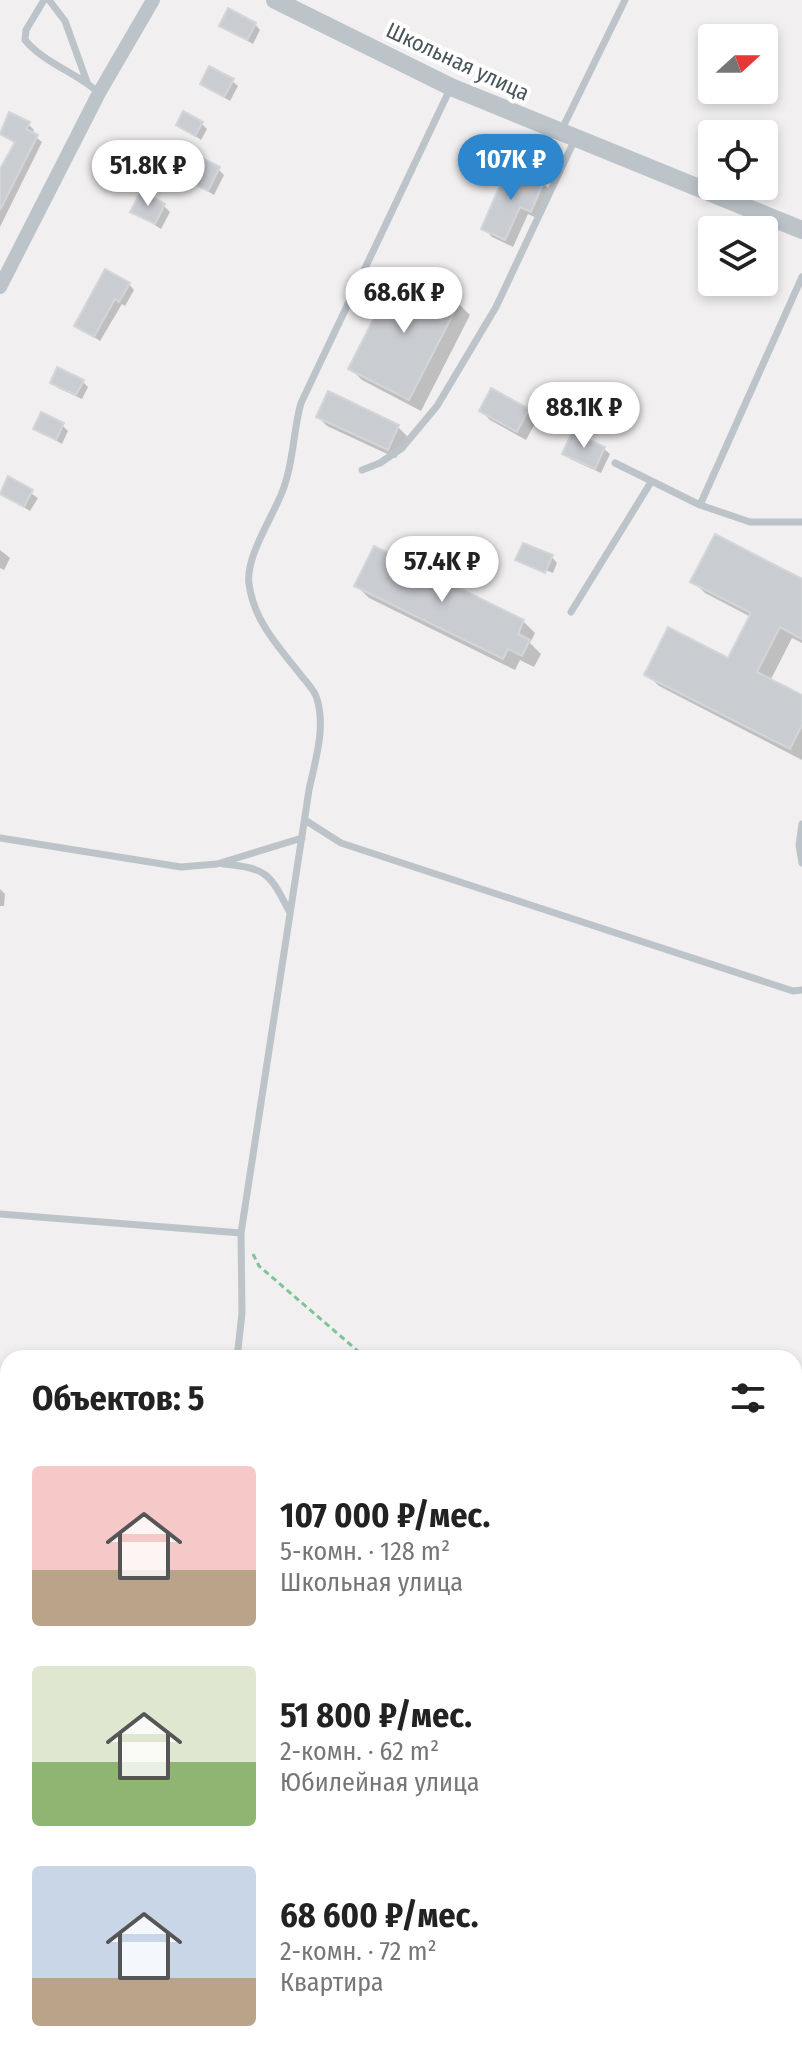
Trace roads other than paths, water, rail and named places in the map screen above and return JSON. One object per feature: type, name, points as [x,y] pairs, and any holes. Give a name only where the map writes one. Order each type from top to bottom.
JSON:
[{"type":"street","points":[[0,287],[99,93],[153,0]]},
{"type":"street","name":"Школьная улица","points":[[275,0],[451,87],[802,230]]},
{"type":"lane","points":[[87,82],[65,21],[47,0],[26,30],[25,40],[32,48],[87,82],[99,93]]},
{"type":"lane","points":[[362,470],[380,463],[402,448],[437,406],[496,307],[625,0]]},
{"type":"lane","points":[[238,1350],[242,1313],[241,1233],[319,744],[320,718],[317,696],[260,622],[248,579],[253,557],[291,467],[295,424],[301,403],[451,87]]},
{"type":"lane","points":[[700,505],[802,277]]},
{"type":"lane","points":[[615,463],[700,505],[750,522],[802,522]]},
{"type":"lane","points":[[571,612],[651,482]]},
{"type":"lane","points":[[305,820],[341,843],[793,991],[802,990]]},
{"type":"lane","points":[[802,824],[799,845],[802,863]]},
{"type":"lane","points":[[0,838],[181,867],[217,864],[253,867],[273,880],[290,914]]},
{"type":"lane","points":[[217,864],[302,838]]},
{"type":"lane","points":[[0,1214],[241,1233]]}]
